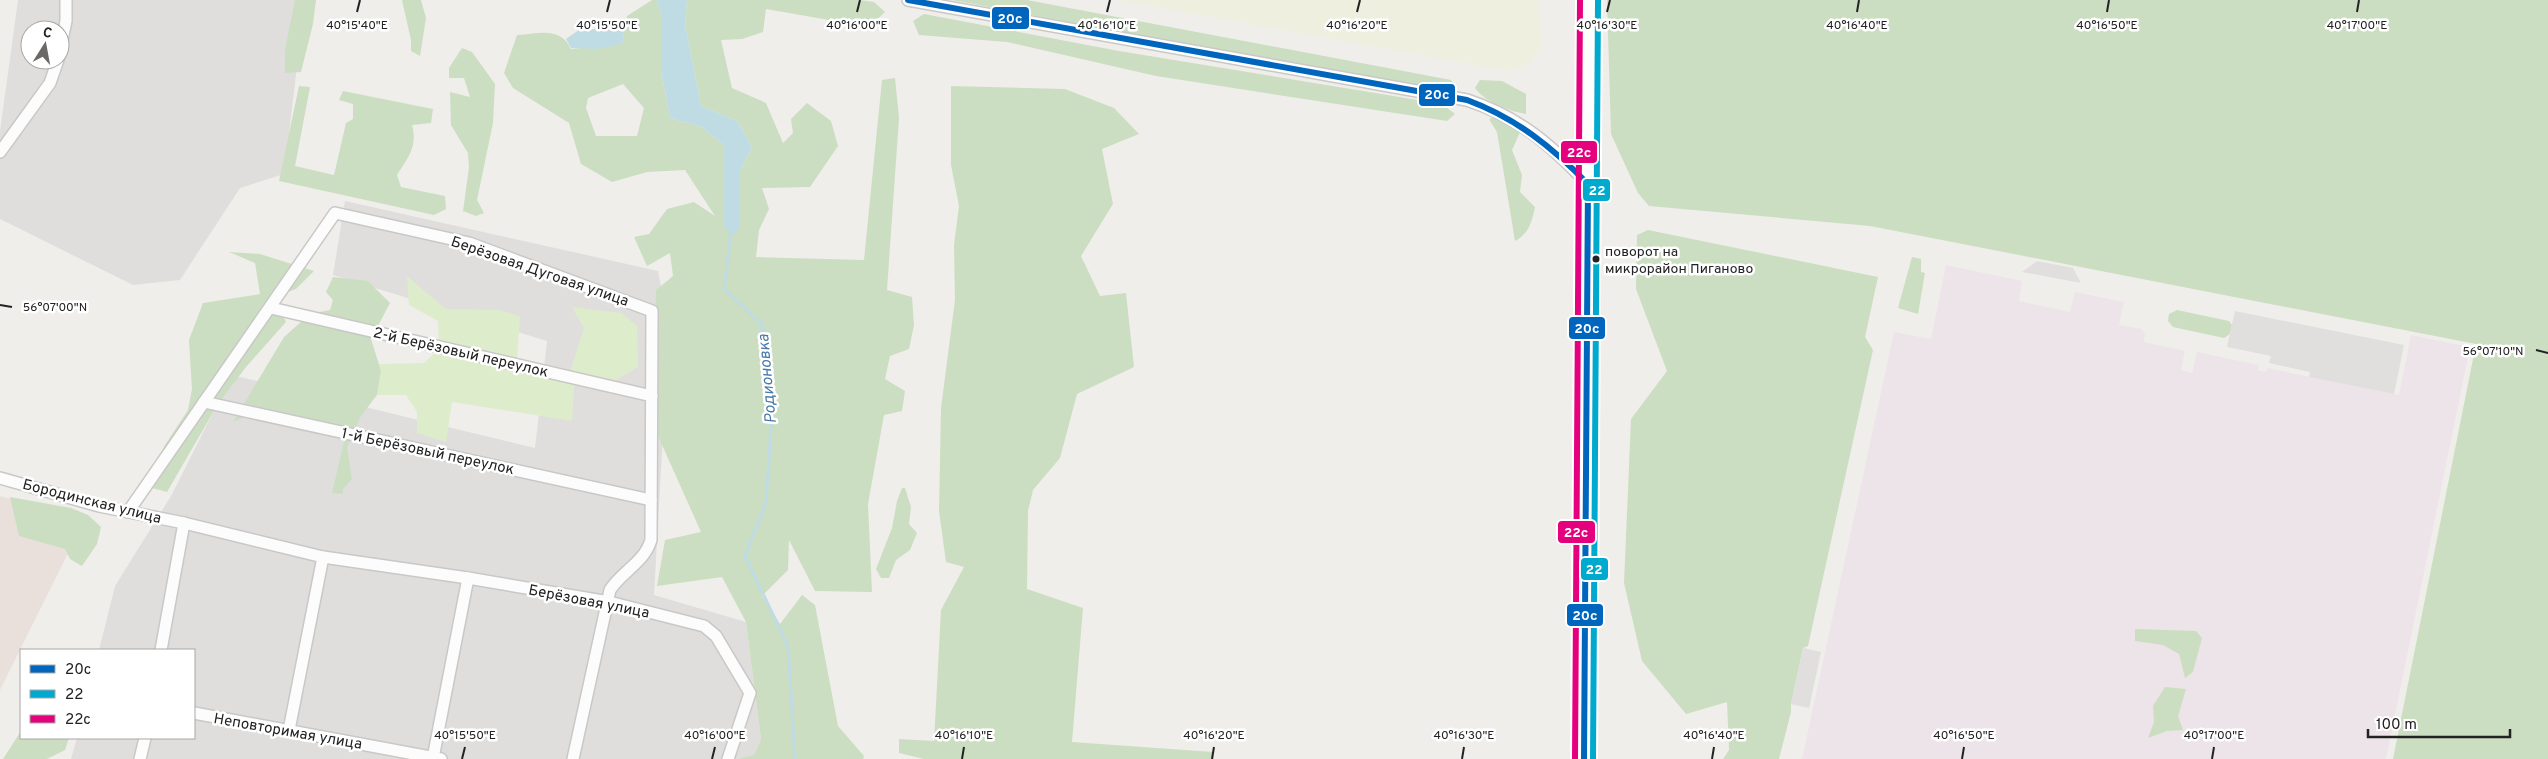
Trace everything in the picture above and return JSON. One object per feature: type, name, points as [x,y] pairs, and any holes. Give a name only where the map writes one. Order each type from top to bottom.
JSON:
[{"type":"street","points":[[66,0],[66,20]]},
{"type":"street","points":[[908,0],[1467,100],[1496,109],[1520,123],[1559,154],[1588,184]]},
{"type":"street","points":[[1584,759],[1589,0]]},
{"type":"street","points":[[0,152],[50,83],[55,70]]},
{"type":"street","name":"Берёзовая Дуговая улица","points":[[128,512],[335,213],[469,243],[652,310],[651,540],[647,552],[616,581],[610,590],[609,602],[572,759]]},
{"type":"street","name":"2-й Берёзовый переулок","points":[[271,308],[652,396]]},
{"type":"street","name":"1-й Берёзовый переулок","points":[[204,402],[651,500]]},
{"type":"street","name":"Бородинская улица","points":[[0,478],[128,512],[184,523]]},
{"type":"street","points":[[161,649],[184,523]]},
{"type":"street","name":"Берёзовая улица","points":[[184,523],[323,557],[468,578],[609,602],[704,626],[716,636],[750,693],[728,759]]},
{"type":"street","points":[[289,730],[323,557]]},
{"type":"street","points":[[437,758],[468,578]]},
{"type":"street","name":"Неповторимая улица","points":[[195,713],[437,758]]},
{"type":"street","points":[[140,759],[145,739]]},
{"type":"shaded area","points":[[18,0],[305,0],[284,174],[240,188],[180,280],[133,285],[0,219],[0,131]]},
{"type":"shaded area","points":[[345,201],[658,271],[669,327],[654,595],[746,622],[761,739],[754,755],[737,759],[71,759],[77,739],[195,739],[195,649],[99,649],[115,586],[171,496],[232,375],[535,448],[547,341],[333,275]]},
{"type":"shaded area","points":[[2037,261],[2073,268],[2081,283],[2022,272]]},
{"type":"shaded area","points":[[1946,265],[2022,281],[2019,301],[2070,312],[2075,292],[2124,302],[2119,325],[2142,329],[2145,334],[2144,342],[2185,351],[2181,370],[2192,373],[2197,352],[2259,365],[2258,370],[2266,372],[2267,368],[2399,395],[2411,335],[2470,347],[2386,759],[1802,759],[1894,332],[1931,339]]},
{"type":"shaded area","points":[[2235,311],[2404,345],[2394,394],[2309,377],[2310,372],[2269,363],[2271,356],[2227,347]]},
{"type":"shaded area","points":[[0,496],[85,519],[0,690]]},
{"type":"shaded area","points":[[1803,648],[1821,652],[1809,708],[1791,704]]},
{"type":"green space","points":[[295,0],[316,0],[313,24],[301,72],[285,73],[285,50]]},
{"type":"green space","points":[[402,0],[421,0],[426,18],[420,56],[411,51],[411,40]]},
{"type":"green space","points":[[652,0],[657,0],[661,15],[661,70],[670,118],[702,127],[724,145],[724,224],[740,227],[740,171],[752,147],[737,121],[701,106],[685,24],[687,0],[860,0],[874,2],[885,12],[869,27],[766,9],[763,32],[742,39],[721,40],[732,88],[766,103],[783,143],[793,133],[791,119],[807,103],[831,121],[838,146],[810,187],[762,188],[769,209],[759,230],[756,257],[864,260],[882,80],[895,78],[899,118],[887,290],[912,297],[914,325],[909,349],[890,356],[885,379],[905,391],[902,411],[884,415],[868,504],[872,592],[815,591],[789,540],[788,570],[762,596],[780,624],[802,595],[815,605],[838,726],[864,756],[863,759],[737,759],[754,755],[761,739],[746,622],[722,577],[657,586],[665,540],[701,532],[654,427],[656,290],[673,276],[670,253],[647,266],[634,237],[649,234],[667,209],[694,202],[715,216],[685,170],[647,172],[612,182],[581,164],[569,123],[513,88],[504,73],[517,35],[555,34],[561,37],[571,49],[622,44],[627,16]],"holes":[[[623,84],[644,108],[637,136],[596,136],[586,108],[588,98]]]},
{"type":"green space","points":[[952,0],[1027,0],[1451,80],[1456,87],[1443,93]]},
{"type":"green space","points":[[1117,0],[1538,0],[1543,44],[1531,63],[1508,71]]},
{"type":"green space","points":[[1607,0],[2548,0],[2548,759],[2393,759],[2476,344],[1870,226],[1649,206],[1638,193],[1611,134]]},
{"type":"green space","points":[[924,14],[1119,51],[1442,104],[1455,114],[1447,121],[1156,76],[1007,42],[919,35],[913,21]]},
{"type":"green space","points":[[462,48],[472,52],[495,84],[493,123],[477,200],[484,213],[476,216],[463,211],[469,167],[468,153],[451,125],[450,92],[470,97],[464,78],[449,78],[449,68]]},
{"type":"green space","points":[[1480,80],[1502,81],[1526,94],[1526,114],[1512,111],[1485,98],[1475,88]]},
{"type":"green space","points":[[299,86],[310,87],[295,166],[334,175],[346,123],[353,119],[353,104],[339,100],[343,91],[433,109],[431,123],[412,125],[414,132],[413,146],[397,175],[401,187],[445,196],[446,209],[434,215],[279,181]]},
{"type":"green space","points":[[951,86],[1065,89],[1114,108],[1139,134],[1102,149],[1113,204],[1081,256],[1100,296],[1126,293],[1134,367],[1077,394],[1060,458],[1033,490],[1028,511],[1027,589],[1083,608],[1072,742],[1213,752],[1214,759],[924,759],[899,753],[899,739],[934,741],[941,610],[964,567],[946,562],[939,511],[941,408],[955,300],[954,245],[959,206],[951,165]]},
{"type":"green space","points":[[1497,116],[1521,130],[1512,150],[1522,175],[1520,192],[1535,207],[1527,231],[1515,241],[1497,132],[1489,119]]},
{"type":"green space","points":[[1648,230],[1878,277],[1865,337],[1873,350],[1808,646],[1803,648],[1791,712],[1779,759],[1723,759],[1729,750],[1727,702],[1686,714],[1642,661],[1624,583],[1631,419],[1667,371],[1636,289],[1637,235]]},
{"type":"green space","points":[[229,252],[260,254],[314,271],[296,289],[275,297],[286,322],[246,367],[218,404],[167,492],[145,486],[165,445],[188,410],[192,389],[189,340],[203,303],[260,294],[255,263]]},
{"type":"green space","points":[[1912,257],[1921,259],[1921,272],[1925,273],[1918,314],[1898,308]]},
{"type":"green space","points":[[407,276],[446,309],[499,310],[520,316],[517,361],[570,372],[584,328],[572,307],[621,313],[637,326],[638,367],[614,381],[578,379],[574,388],[572,421],[452,402],[446,442],[417,433],[417,412],[406,395],[377,395],[381,371],[379,364],[424,363],[439,349],[438,321],[409,305]]},
{"type":"green space","points":[[333,277],[368,281],[390,303],[371,339],[381,371],[377,395],[361,416],[347,447],[352,479],[343,489],[343,494],[332,493],[346,433],[252,414],[233,422],[284,337],[310,314],[330,310],[333,300],[326,292]]},
{"type":"green space","points":[[2177,310],[2229,321],[2232,325],[2230,334],[2224,338],[2173,327],[2168,321],[2169,314]]},
{"type":"green space","points":[[902,488],[905,488],[911,507],[909,524],[917,533],[910,550],[896,560],[889,578],[881,578],[876,569],[892,528],[897,501]]},
{"type":"green space","points":[[10,497],[71,508],[88,515],[101,527],[97,544],[82,566],[70,559],[65,549],[19,536]]},
{"type":"green space","points":[[2135,629],[2196,631],[2202,638],[2193,672],[2185,678],[2179,654],[2163,645],[2135,641]]},
{"type":"green space","points":[[2165,687],[2186,689],[2178,716],[2183,730],[2167,731],[2148,738],[2154,722],[2153,706]]},
{"type":"green space","points":[[20,733],[20,739],[69,739],[65,750],[47,759],[3,759]]},
{"type":"water","points":[[657,0],[687,0],[685,24],[701,106],[737,121],[752,147],[740,171],[740,227],[731,237],[724,225],[724,145],[702,127],[670,118],[661,70],[661,15]]},
{"type":"water","points":[[625,27],[622,44],[597,49],[571,48],[566,39],[579,30]]},
{"type":"waterway","name":"Родионовка","points":[[731,234],[724,289],[761,323],[772,412],[766,502],[745,556],[788,646],[795,759]]},
{"type":"transit line","name":"20с","points":[[908,0],[1467,100],[1502,116],[1532,135],[1561,158],[1588,184]]},
{"type":"transit line","name":"22c","points":[[1575,759],[1580,0]]},
{"type":"transit line","name":"22","points":[[1593,759],[1598,0]]},
{"type":"transit line","name":"20с","points":[[1584,759],[1588,184]]},
{"type":"place","name":"поворот на микрорайон Пиганово","points":[[1596,259]]}]
